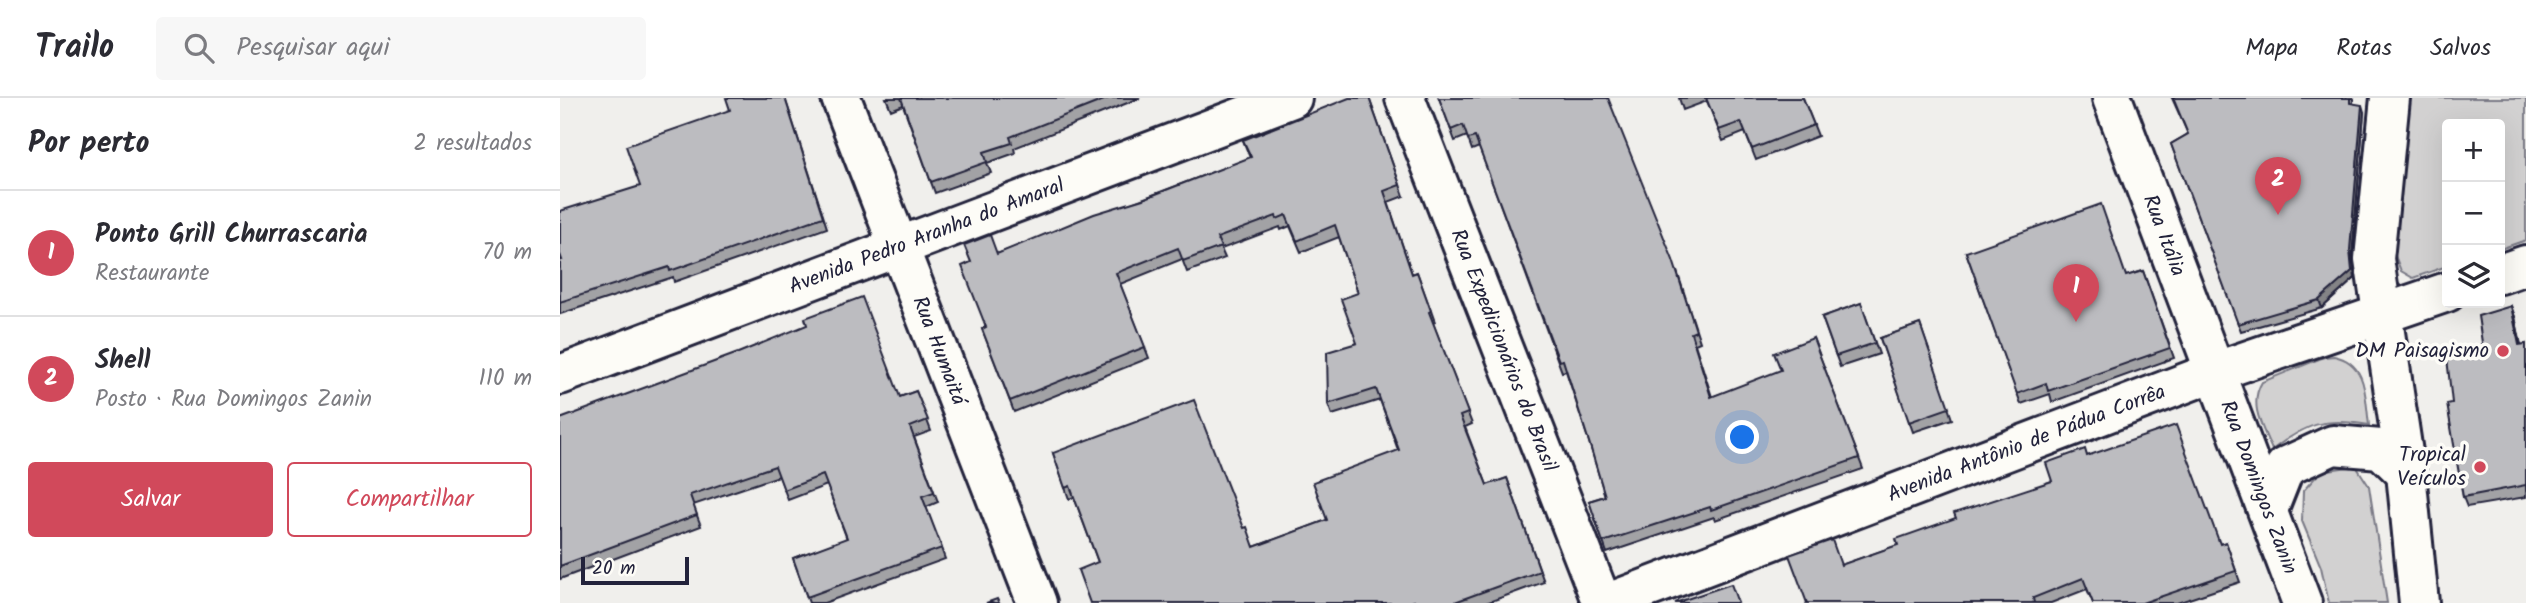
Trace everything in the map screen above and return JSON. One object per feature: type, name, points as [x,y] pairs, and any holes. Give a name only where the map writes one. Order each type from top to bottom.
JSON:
[{"type":"street","name":"Rua Humaitá","points":[[841,98],[1037,603]]},
{"type":"street","name":"Avenida Pedro Aranha do Amaral","points":[[560,375],[1292,98]]},
{"type":"street","name":"Rua Expedicionários do Brasil","points":[[1405,98],[1601,603]]},
{"type":"street","name":"Rua Itália","points":[[2112,98],[2214,372]]},
{"type":"street","points":[[2390,98],[2374,259],[2406,473],[2419,603]]},
{"type":"street","points":[[2505,272],[2526,265]]},
{"type":"street","name":"Avenida Antônio de Pádua Corrêa","points":[[1608,603],[2214,372],[2442,294]]},
{"type":"street","name":"Rua Domingos Zanin","points":[[2214,372],[2302,603]]},
{"type":"street","points":[[2268,510],[2285,467],[2333,444],[2381,449],[2406,473]]},
{"type":"shaded area","points":[[2409,98],[2526,98],[2526,240],[2505,247],[2505,119],[2442,119],[2442,268],[2413,278],[2401,271],[2394,253]]},
{"type":"shaded area","points":[[2334,356],[2345,360],[2359,374],[2365,393],[2369,425],[2340,422],[2317,424],[2272,450],[2258,416],[2256,399],[2262,382],[2324,357]]},
{"type":"shaded area","points":[[2356,466],[2369,486],[2387,603],[2329,603],[2321,567],[2302,521],[2303,491],[2321,471]]},
{"type":"building","points":[[726,98],[785,98],[823,217],[670,271],[669,267],[560,302],[560,211],[640,186],[626,146],[730,110]]},
{"type":"building","points":[[901,98],[1109,98],[1010,137],[1012,143],[984,152],[987,162],[931,182]]},
{"type":"building","points":[[1349,98],[1369,98],[1400,185],[1384,191],[1412,274],[1417,272],[1431,311],[1429,312],[1468,413],[1460,416],[1487,485],[1507,478],[1540,571],[1452,603],[1090,603],[1078,570],[1098,562],[1070,486],[1065,488],[1053,453],[1194,400],[1254,547],[1327,520],[1313,482],[1399,450],[1376,389],[1328,404],[1327,352],[1357,343],[1341,299],[1358,293],[1335,225],[1297,241],[1286,215],[1277,219],[1276,216],[1217,238],[1221,247],[1183,261],[1178,248],[1116,273],[1145,347],[1010,401],[982,329],[986,327],[962,266],[971,262],[964,245],[990,235],[997,254],[1094,214],[1143,199],[1251,157],[1243,140]]},
{"type":"building","points":[[1439,98],[1608,98],[1673,260],[1696,331],[1691,333],[1711,397],[1781,370],[1774,353],[1813,338],[1859,458],[1711,510],[1710,507],[1603,542],[1589,501],[1605,496],[1563,360],[1559,361],[1475,137],[1468,139],[1463,125],[1451,130]]},
{"type":"building","points":[[1706,98],[1803,98],[1814,125],[1752,149],[1741,122],[1719,130]]},
{"type":"building","points":[[2173,98],[2350,98],[2350,103],[2362,105],[2350,250],[2352,271],[2319,300],[2238,324],[2171,144],[2188,134]]},
{"type":"building","points":[[2101,204],[2126,276],[2143,271],[2170,348],[2048,391],[2046,383],[2017,394],[1966,252]]},
{"type":"building","points":[[862,297],[900,397],[916,391],[928,420],[910,427],[934,492],[922,496],[942,548],[807,597],[793,558],[847,538],[823,475],[784,490],[775,466],[690,495],[697,515],[560,566],[560,419],[738,353],[807,325],[805,318]]},
{"type":"building","points":[[1861,303],[1875,343],[1836,356],[1822,317]]},
{"type":"building","points":[[2511,306],[2519,345],[2526,344],[2526,485],[2463,497],[2447,404],[2452,403],[2447,358],[2483,349],[2478,316]]},
{"type":"building","points":[[1920,324],[1949,408],[1909,422],[1880,338]]},
{"type":"building","points":[[2176,425],[2220,544],[2226,542],[2236,571],[2142,603],[2093,603],[2083,578],[2033,598],[2034,603],[1807,603],[1789,555],[1832,540],[1841,565],[1898,545],[1896,539],[1956,518],[1954,513],[2052,481],[2046,463],[2085,449],[2087,456]]},
{"type":"building","points":[[1731,584],[1738,603],[1675,603]]},
{"type":"place","name":"Shell","points":[[2278,215]]},
{"type":"place","name":"Ponto Grill Churrascaria","points":[[2076,322]]},
{"type":"place","name":"DM Paisagismo","points":[[2503,351]]},
{"type":"place","name":"Tropical Veículos","points":[[2480,467]]}]
